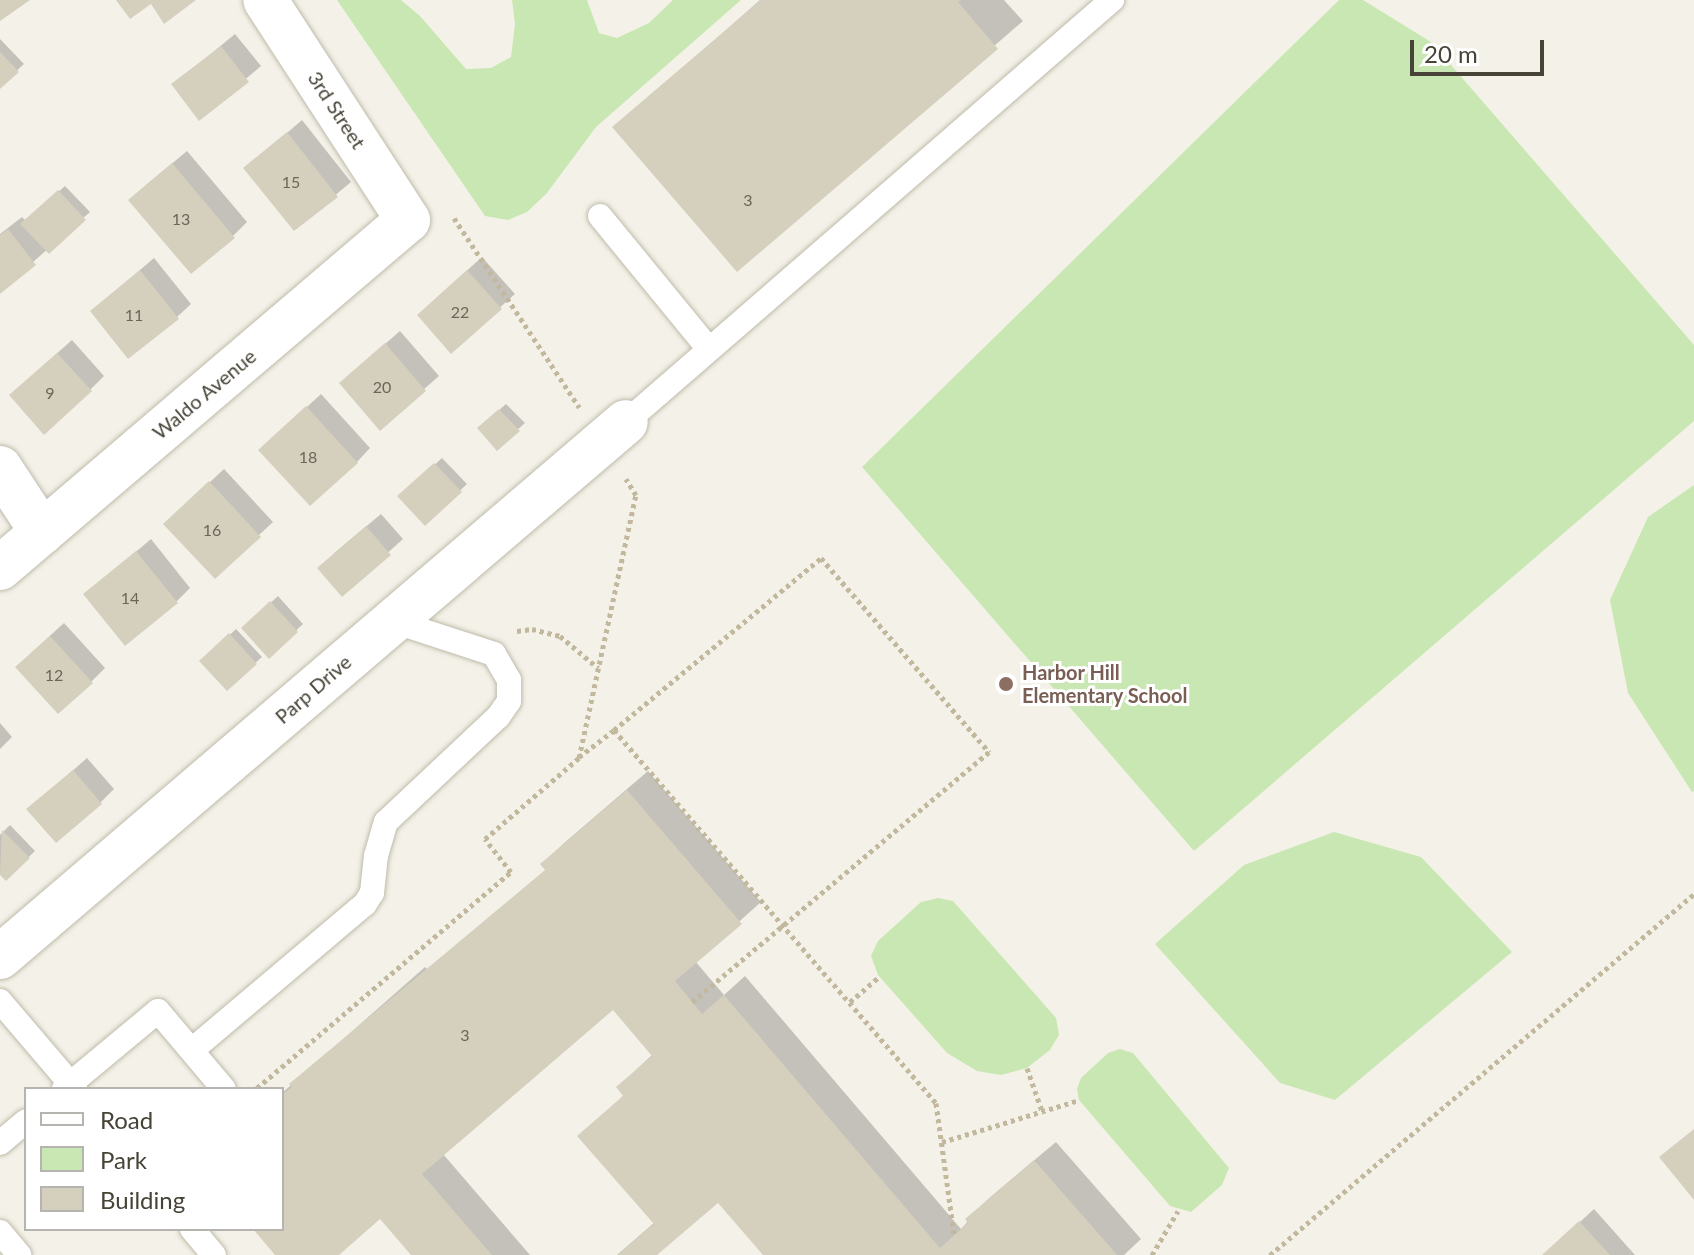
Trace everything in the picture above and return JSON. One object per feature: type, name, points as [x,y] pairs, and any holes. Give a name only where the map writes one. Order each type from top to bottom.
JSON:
[{"type":"street","name":"3rd Street","points":[[265,0],[408,220]]},
{"type":"street","name":"Waldo Avenue","points":[[0,568],[408,220]]},
{"type":"street","name":"Parp Drive","points":[[0,957],[626,422]]},
{"type":"street","points":[[0,468],[42,532]]},
{"type":"lane","points":[[626,422],[1112,0]]},
{"type":"lane","points":[[600,216],[709,349]]},
{"type":"lane","points":[[192,1050],[365,904],[372,893],[376,856],[386,822],[498,717],[509,701],[509,680],[494,654],[393,621]]},
{"type":"lane","points":[[0,1001],[69,1087],[158,1011],[222,1087]]},
{"type":"lane","points":[[0,1143],[24,1123]]},
{"type":"lane","points":[[194,1231],[214,1255]]},
{"type":"lane","points":[[0,1232],[19,1255]]},
{"type":"path","points":[[579,758],[636,495],[619,469]]},
{"type":"path","points":[[257,1087],[511,872],[485,839],[821,558],[989,752],[692,1002]]},
{"type":"path","points":[[508,633],[532,629],[560,636],[598,668]]},
{"type":"path","points":[[614,730],[936,1103],[954,1235]]},
{"type":"path","points":[[1270,1255],[1694,894]]},
{"type":"path","points":[[850,1002],[879,977]]},
{"type":"path","points":[[1027,1068],[1042,1111]]},
{"type":"path","points":[[942,1142],[1079,1100]]},
{"type":"path","points":[[1152,1255],[1178,1211]]},
{"type":"green space","points":[[337,0],[401,0],[420,16],[466,69],[491,68],[511,57],[515,24],[512,0],[587,0],[599,33],[617,38],[649,23],[673,0],[741,0],[596,127],[547,193],[527,212],[508,220],[485,216]]},
{"type":"green space","points":[[1339,0],[1363,0],[1431,42],[1694,345],[1694,421],[1194,851],[862,467]]},
{"type":"green space","points":[[1694,485],[1692,792],[1628,693],[1610,600],[1648,517]]},
{"type":"green space","points":[[1334,832],[1421,857],[1512,952],[1335,1100],[1280,1083],[1155,944],[1244,865]]},
{"type":"green space","points":[[938,898],[953,901],[1056,1018],[1059,1035],[1050,1050],[1027,1068],[1001,1075],[977,1071],[947,1053],[878,975],[871,956],[878,941],[921,902]]},
{"type":"green space","points":[[1120,1049],[1133,1053],[1229,1168],[1222,1185],[1191,1212],[1170,1206],[1079,1100],[1077,1089],[1081,1078],[1108,1053]]},
{"type":"building","points":[[0,0],[30,0],[0,21]]},
{"type":"building","points":[[116,0],[196,0],[164,24],[151,4],[130,19]]},
{"type":"building","points":[[761,0],[961,0],[958,2],[998,49],[737,272],[612,127]]},
{"type":"building","points":[[221,46],[249,82],[199,121],[171,84]]},
{"type":"building","points":[[0,52],[19,72],[0,89]]},
{"type":"building","points":[[287,132],[338,197],[294,231],[243,168]]},
{"type":"building","points":[[172,163],[235,238],[191,274],[128,200]]},
{"type":"building","points":[[58,190],[86,220],[49,254],[20,224]]},
{"type":"building","points":[[8,229],[36,265],[0,294],[0,235]]},
{"type":"building","points":[[140,270],[179,319],[128,359],[90,311]]},
{"type":"building","points":[[467,270],[502,309],[451,354],[417,315]]},
{"type":"building","points":[[385,343],[426,391],[380,431],[339,383]]},
{"type":"building","points":[[57,353],[92,391],[44,435],[9,395]]},
{"type":"building","points":[[306,406],[358,463],[310,506],[258,450]]},
{"type":"building","points":[[499,409],[520,431],[497,451],[477,428]]},
{"type":"building","points":[[434,463],[462,492],[425,526],[397,496]]},
{"type":"building","points":[[209,481],[261,537],[215,579],[163,524]]},
{"type":"building","points":[[366,526],[391,555],[342,597],[317,568]]},
{"type":"building","points":[[136,551],[178,603],[125,646],[83,594]]},
{"type":"building","points":[[270,601],[298,632],[269,659],[241,628]]},
{"type":"building","points":[[229,633],[257,664],[227,691],[199,661]]},
{"type":"building","points":[[50,636],[93,683],[58,714],[15,667]]},
{"type":"building","points":[[73,770],[102,804],[56,843],[26,809]]},
{"type":"building","points":[[627,790],[742,924],[675,981],[702,1014],[724,995],[940,1248],[968,1223],[965,1219],[1034,1160],[1117,1255],[763,1255],[718,1203],[657,1255],[617,1255],[654,1224],[577,1136],[623,1096],[616,1087],[652,1056],[613,1010],[422,1174],[492,1255],[411,1255],[380,1219],[339,1255],[275,1255],[255,1231],[284,1231],[284,1093],[292,1087],[289,1084],[545,870],[540,864]]},
{"type":"building","points":[[2,830],[30,858],[6,881],[0,875]]},
{"type":"building","points":[[1694,1129],[1694,1200],[1659,1157]]},
{"type":"building","points":[[1579,1221],[1610,1255],[1542,1255]]},
{"type":"place","name":"Harbor Hill Elementary School","points":[[1006,684]]}]
